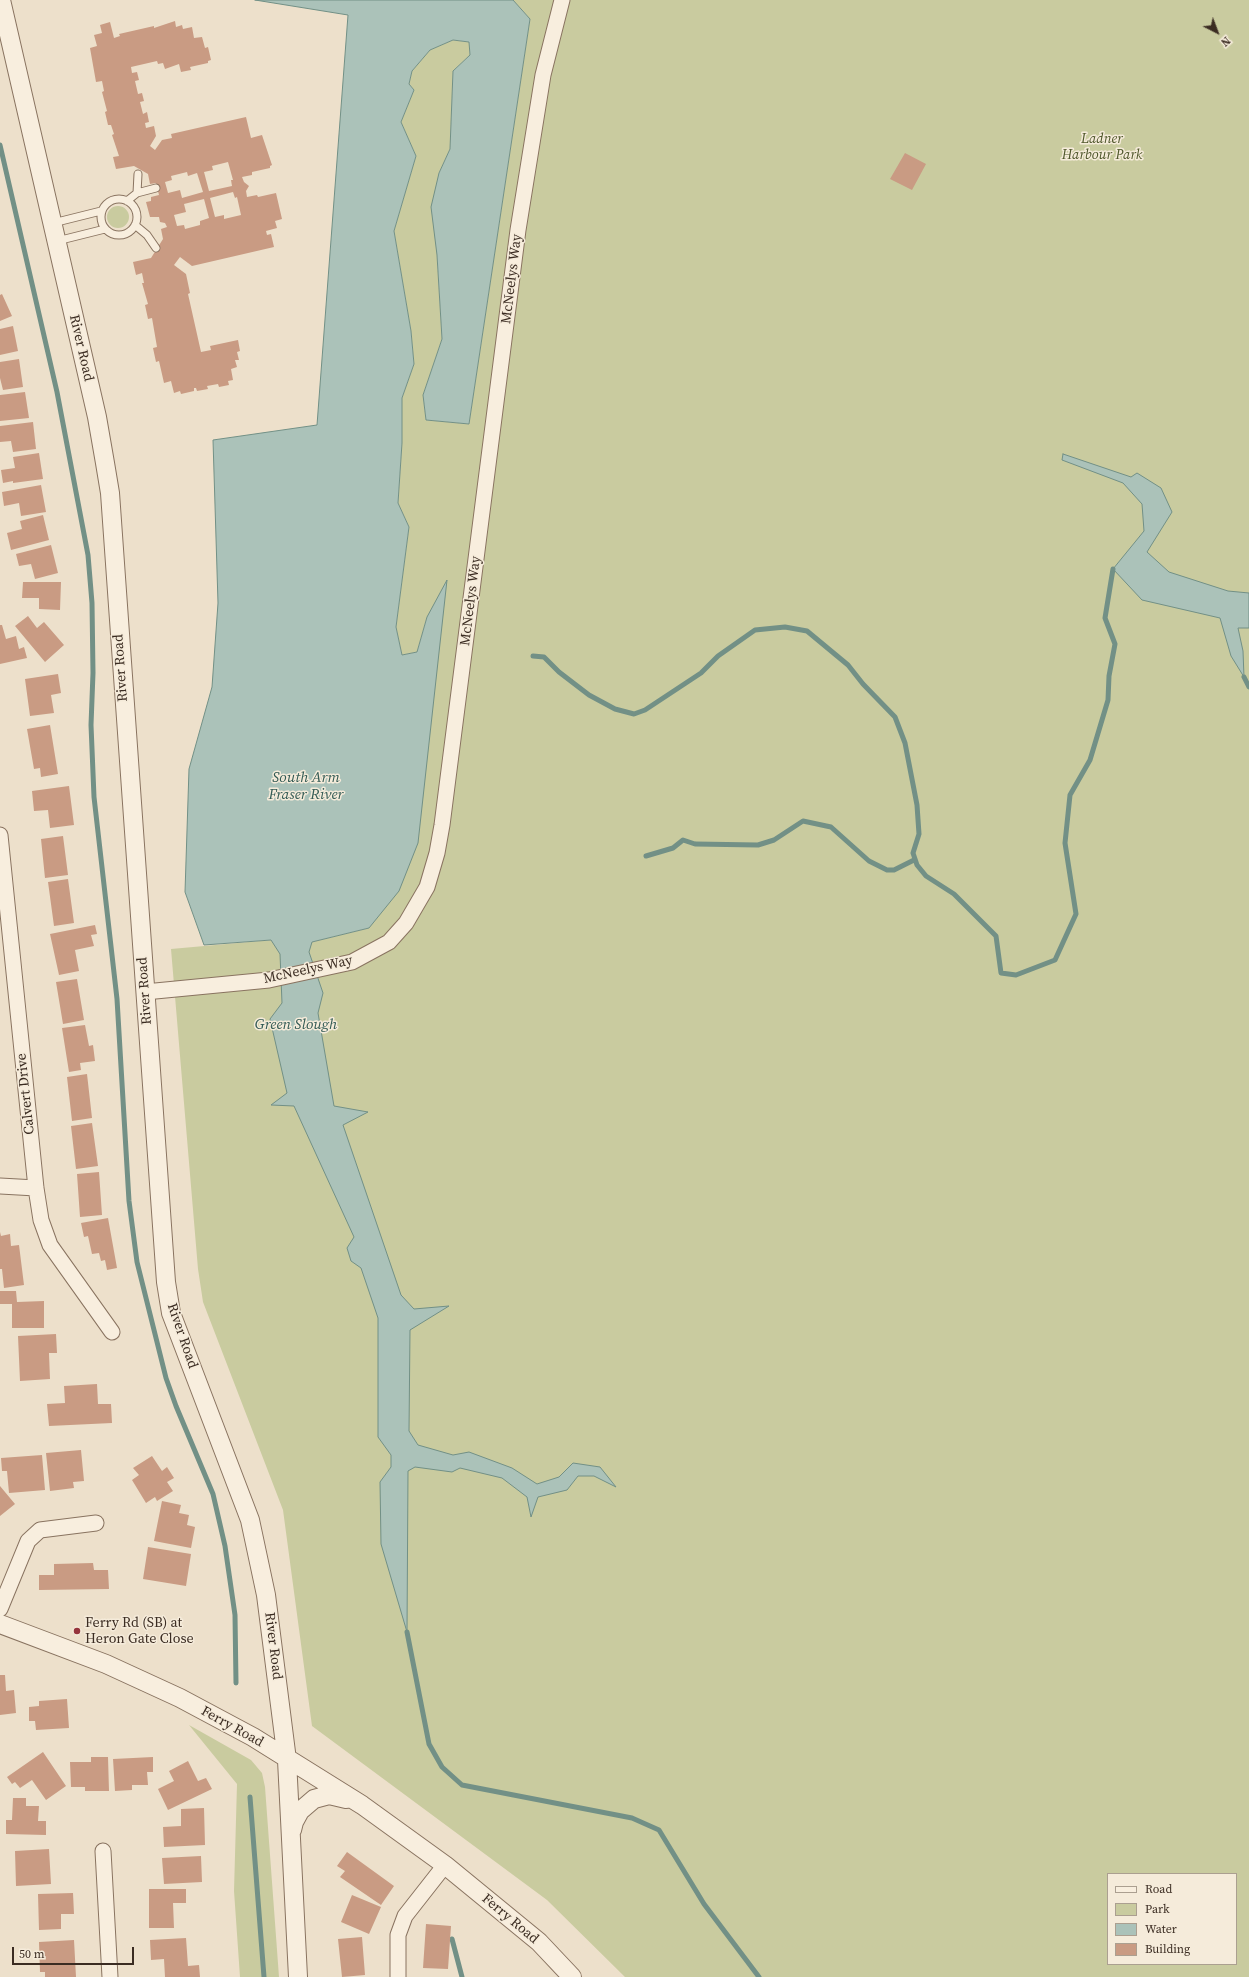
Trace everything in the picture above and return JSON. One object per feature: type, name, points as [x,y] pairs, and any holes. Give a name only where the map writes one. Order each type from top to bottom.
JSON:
[{"type":"street","name":"River Road","points":[[1,0],[100,432],[110,493],[162,1249],[172,1312],[250,1520],[266,1595],[287,1760],[298,1977]]},
{"type":"street","name":"McNeelys Way","points":[[145,992],[269,980],[352,962],[389,942],[406,923],[427,887],[437,853],[442,825],[518,230],[543,75],[562,0]]},
{"type":"street","name":"Calvert Drive","points":[[0,835],[36,1188],[41,1220],[50,1245],[112,1332]]},
{"type":"street","points":[[0,1186],[36,1188]]},
{"type":"street","points":[[0,1608],[28,1541],[40,1530],[96,1523]]},
{"type":"street","name":"Ferry Road","points":[[0,1624],[106,1664],[180,1698],[253,1737],[287,1760],[362,1806],[445,1865],[539,1942],[572,1977]]},
{"type":"street","points":[[291,1835],[294,1822],[300,1811],[314,1799],[329,1795],[342,1797],[362,1806]]},
{"type":"street","points":[[103,1851],[110,1977]]},
{"type":"street","points":[[398,1977],[398,1935],[405,1916],[445,1865]]},
{"type":"lane","points":[[138,174],[138,193]]},
{"type":"lane","points":[[127,201],[138,193],[156,188]]},
{"type":"lane","points":[[53,223],[101,211],[109,202],[121,199],[131,204],[136,214],[135,225],[132,230],[122,235],[116,235],[105,229],[102,223],[101,211]]},
{"type":"lane","points":[[135,225],[147,235],[156,248]]},
{"type":"lane","points":[[57,241],[105,229]]},
{"type":"green space","name":"Ladner Harbour Park","points":[[513,0],[1249,0],[1249,1977],[625,1977],[547,1900],[312,1726],[283,1510],[203,1302],[198,1269],[171,949],[271,940],[312,942],[369,928],[427,617],[417,652],[402,655],[396,627],[409,527],[398,503],[402,443],[402,398],[414,364],[411,331],[394,231],[416,156],[401,122],[414,90],[409,84],[412,71],[430,50],[453,40],[469,42],[470,55],[453,71],[450,149],[439,173],[437,255],[442,339],[423,395],[426,420],[469,424],[530,19]]},
{"type":"green space","points":[[118,206],[126,209],[129,217],[126,225],[118,228],[110,225],[107,217],[110,209]]},
{"type":"green space","points":[[189,1725],[251,1760],[262,1773],[265,1787],[279,1977],[240,1977],[234,1891],[237,1784]]},
{"type":"water","name":"South Arm Fraser River","points":[[255,0],[513,0],[530,19],[469,424],[426,420],[423,395],[442,339],[437,255],[431,207],[439,173],[450,149],[453,71],[470,55],[469,42],[453,40],[430,50],[412,71],[409,84],[414,90],[401,122],[416,156],[394,231],[411,331],[414,364],[402,398],[402,443],[398,503],[409,527],[396,627],[402,655],[417,652],[427,617],[447,580],[418,843],[399,891],[369,928],[312,942],[309,952],[323,993],[318,1013],[334,1106],[368,1112],[343,1125],[401,1295],[414,1309],[449,1306],[410,1330],[409,1431],[418,1445],[453,1455],[469,1452],[512,1468],[537,1484],[559,1477],[573,1463],[600,1467],[616,1487],[594,1476],[578,1476],[567,1490],[538,1497],[531,1517],[527,1497],[502,1478],[460,1468],[452,1472],[415,1467],[408,1471],[407,1632],[381,1544],[380,1482],[391,1467],[391,1455],[378,1437],[378,1318],[361,1268],[351,1261],[347,1248],[354,1237],[294,1106],[271,1105],[287,1093],[270,1019],[282,1003],[280,954],[271,940],[204,945],[185,892],[189,769],[212,687],[218,603],[213,440],[317,425],[348,15]]},
{"type":"water","points":[[1063,454],[1131,477],[1137,473],[1161,488],[1172,512],[1147,552],[1169,572],[1228,591],[1249,593],[1249,628],[1238,628],[1243,651],[1244,677],[1231,656],[1220,618],[1142,600],[1113,569],[1144,531],[1142,504],[1123,483],[1062,460]]},
{"type":"building","points":[[175,21],[176,27],[182,25],[183,29],[192,27],[194,38],[202,37],[205,48],[208,47],[211,60],[208,61],[208,63],[190,67],[191,70],[181,72],[179,64],[165,69],[163,63],[158,64],[157,61],[131,67],[132,73],[137,72],[139,80],[135,81],[138,94],[142,93],[144,101],[140,102],[143,114],[147,112],[149,122],[145,123],[146,128],[154,126],[156,136],[150,146],[155,150],[162,140],[172,138],[171,134],[246,117],[251,138],[262,135],[272,165],[270,168],[252,172],[252,175],[242,177],[244,182],[249,186],[246,191],[247,197],[257,195],[258,197],[276,193],[282,219],[275,221],[277,228],[266,231],[267,235],[271,234],[274,247],[192,266],[180,257],[174,265],[186,274],[190,293],[188,294],[201,352],[211,350],[210,346],[238,340],[240,351],[237,352],[239,360],[235,360],[237,367],[231,369],[233,380],[228,381],[229,385],[219,387],[218,384],[207,386],[208,389],[197,391],[196,388],[194,388],[194,391],[181,394],[180,391],[174,393],[171,381],[164,383],[159,361],[156,362],[153,348],[157,347],[152,318],[148,319],[145,305],[148,304],[142,283],[144,283],[142,273],[136,275],[133,262],[151,258],[163,239],[161,229],[167,227],[165,223],[160,222],[159,217],[150,217],[146,202],[151,201],[151,197],[159,195],[156,183],[150,184],[148,174],[134,166],[116,169],[113,157],[119,156],[112,135],[114,134],[111,125],[108,125],[105,112],[107,111],[102,92],[104,91],[102,81],[96,82],[90,48],[97,46],[94,35],[102,33],[100,25],[110,22],[114,38],[120,36],[119,34],[154,26],[154,28]],"holes":[[[228,162],[233,180],[231,180],[232,186],[209,191],[204,172],[213,170],[212,166]],[[187,172],[188,176],[197,173],[203,192],[182,198],[180,190],[168,193],[165,182],[172,180],[171,176]],[[233,192],[235,198],[237,197],[241,215],[224,219],[224,215],[215,217],[210,198]],[[204,199],[209,218],[200,221],[200,225],[185,229],[184,225],[177,226],[174,215],[186,212],[184,204]]]},
{"type":"building","points":[[905,153],[926,164],[912,190],[890,179]]},
{"type":"building","points":[[2,294],[12,316],[0,321],[0,295]]},
{"type":"building","points":[[13,326],[18,351],[0,355],[0,329]]},
{"type":"building","points":[[19,359],[23,387],[3,390],[0,378],[0,362]]},
{"type":"building","points":[[25,392],[29,418],[0,421],[0,395]]},
{"type":"building","points":[[33,422],[36,449],[13,452],[11,441],[0,442],[0,426]]},
{"type":"building","points":[[39,453],[43,479],[3,483],[1,470],[15,468],[13,457]]},
{"type":"building","points":[[41,485],[46,512],[21,516],[19,503],[4,506],[2,492]]},
{"type":"building","points":[[43,515],[49,540],[11,550],[7,533],[22,529],[20,521]]},
{"type":"building","points":[[51,545],[58,573],[35,579],[31,564],[19,566],[16,554]]},
{"type":"building","points":[[23,582],[61,582],[60,610],[39,609],[39,598],[22,598]]},
{"type":"building","points":[[28,616],[37,628],[44,622],[64,645],[45,662],[15,626]]},
{"type":"building","points":[[0,625],[2,625],[6,639],[16,636],[19,649],[24,647],[27,658],[0,664]]},
{"type":"building","points":[[58,674],[61,693],[51,695],[54,713],[30,716],[25,679]]},
{"type":"building","points":[[50,725],[58,774],[41,777],[40,768],[34,769],[27,729]]},
{"type":"building","points":[[69,786],[74,825],[50,828],[48,810],[34,811],[32,791]]},
{"type":"building","points":[[63,836],[68,875],[45,878],[41,839]]},
{"type":"building","points":[[68,879],[74,923],[54,926],[48,882]]},
{"type":"building","points":[[95,925],[97,934],[91,935],[94,946],[75,950],[79,971],[59,975],[50,934]]},
{"type":"building","points":[[77,979],[84,1020],[63,1024],[56,982]]},
{"type":"building","points":[[85,1025],[89,1046],[93,1045],[95,1061],[80,1063],[81,1070],[69,1072],[62,1028]]},
{"type":"building","points":[[87,1074],[92,1118],[72,1121],[67,1077]]},
{"type":"building","points":[[92,1123],[98,1166],[76,1169],[71,1126]]},
{"type":"building","points":[[99,1172],[102,1215],[80,1217],[77,1174]]},
{"type":"building","points":[[108,1218],[117,1268],[107,1270],[105,1260],[101,1261],[99,1253],[92,1254],[88,1236],[84,1237],[81,1223]]},
{"type":"building","points":[[0,1232],[1,1236],[10,1234],[11,1246],[19,1245],[24,1285],[4,1288],[2,1269],[0,1269]]},
{"type":"building","points":[[0,1291],[16,1291],[17,1302],[44,1301],[44,1328],[12,1328],[12,1304],[0,1304]]},
{"type":"building","points":[[56,1334],[57,1353],[49,1353],[50,1379],[20,1381],[18,1336]]},
{"type":"building","points":[[97,1384],[98,1404],[111,1404],[112,1423],[49,1426],[47,1404],[65,1403],[64,1386]]},
{"type":"building","points":[[81,1450],[84,1481],[73,1482],[74,1488],[50,1491],[46,1453]]},
{"type":"building","points":[[42,1455],[45,1490],[9,1493],[7,1471],[2,1471],[1,1458]]},
{"type":"building","points":[[152,1456],[162,1471],[167,1467],[174,1478],[167,1482],[173,1491],[157,1501],[155,1497],[146,1503],[132,1480],[139,1475],[133,1468]]},
{"type":"building","points":[[0,1486],[15,1504],[0,1516]]},
{"type":"building","points":[[162,1501],[181,1505],[179,1513],[189,1515],[187,1525],[195,1527],[191,1548],[154,1541]]},
{"type":"building","points":[[148,1547],[191,1554],[186,1586],[143,1579]]},
{"type":"building","points":[[93,1563],[94,1570],[108,1570],[109,1589],[39,1590],[39,1575],[54,1575],[54,1564]]},
{"type":"building","points":[[0,1675],[5,1675],[6,1691],[14,1690],[16,1713],[0,1715]]},
{"type":"building","points":[[67,1699],[69,1728],[36,1730],[35,1721],[29,1721],[29,1707],[39,1706],[39,1701]]},
{"type":"building","points":[[43,1752],[66,1786],[46,1800],[32,1780],[20,1788],[15,1782],[12,1784],[7,1777]]},
{"type":"building","points":[[91,1757],[108,1757],[109,1791],[85,1791],[85,1787],[71,1787],[70,1762],[91,1762]]},
{"type":"building","points":[[153,1757],[153,1772],[147,1772],[148,1785],[132,1785],[132,1790],[115,1791],[113,1759]]},
{"type":"building","points":[[188,1761],[198,1781],[206,1778],[212,1789],[168,1810],[158,1789],[174,1781],[169,1771]]},
{"type":"building","points":[[13,1798],[26,1798],[26,1806],[39,1806],[38,1821],[46,1821],[46,1835],[6,1834],[6,1820],[12,1820]]},
{"type":"building","points":[[204,1808],[205,1845],[164,1847],[163,1827],[181,1826],[181,1809]]},
{"type":"building","points":[[49,1849],[51,1884],[16,1886],[15,1851]]},
{"type":"building","points":[[347,1852],[394,1886],[381,1905],[340,1877],[345,1871],[337,1866]]},
{"type":"building","points":[[201,1856],[202,1882],[164,1884],[162,1858]]},
{"type":"building","points":[[149,1889],[186,1889],[186,1903],[173,1903],[174,1928],[149,1928]]},
{"type":"building","points":[[73,1893],[74,1914],[61,1914],[61,1929],[39,1930],[38,1894]]},
{"type":"building","points":[[352,1895],[381,1907],[369,1934],[341,1922]]},
{"type":"building","points":[[426,1924],[451,1926],[448,1969],[423,1968]]},
{"type":"building","points":[[362,1937],[365,1975],[342,1977],[338,1939]]},
{"type":"building","points":[[186,1938],[188,1966],[199,1965],[200,1977],[165,1977],[164,1959],[151,1960],[150,1940]]},
{"type":"building","points":[[74,1940],[76,1977],[45,1977],[45,1972],[40,1972],[39,1942]]},
{"type":"waterway","points":[[0,145],[57,392],[88,555],[92,603],[93,673],[91,725],[94,797],[117,999],[129,1201],[137,1262],[166,1378],[176,1406],[213,1494],[225,1546],[235,1615],[236,1683]]},
{"type":"waterway","points":[[533,656],[544,657],[559,672],[589,695],[615,709],[634,714],[645,710],[701,673],[718,656],[755,630],[785,627],[807,631],[848,665],[863,684],[895,717],[905,743],[917,805],[919,834],[913,853],[917,865],[926,876],[954,894],[996,936],[1001,973],[1016,975],[1055,960],[1076,914],[1065,843],[1070,795],[1090,760],[1108,700],[1109,676],[1115,644],[1105,618],[1113,569]]},
{"type":"waterway","points":[[1244,677],[1249,687]]},
{"type":"waterway","points":[[646,856],[673,848],[683,840],[695,844],[758,845],[774,840],[803,821],[831,827],[869,861],[887,870],[894,870],[914,860]]},
{"type":"waterway","points":[[407,1632],[429,1744],[442,1767],[462,1785],[632,1818],[659,1830],[704,1904],[759,1977]]},
{"type":"waterway","points":[[250,1797],[264,1977]]},
{"type":"waterway","name":"Green Slough","points":[[452,1939],[462,1977]]},
{"type":"place","name":"Ferry Rd (SB) at Heron Gate Close","points":[[77,1631]]}]
